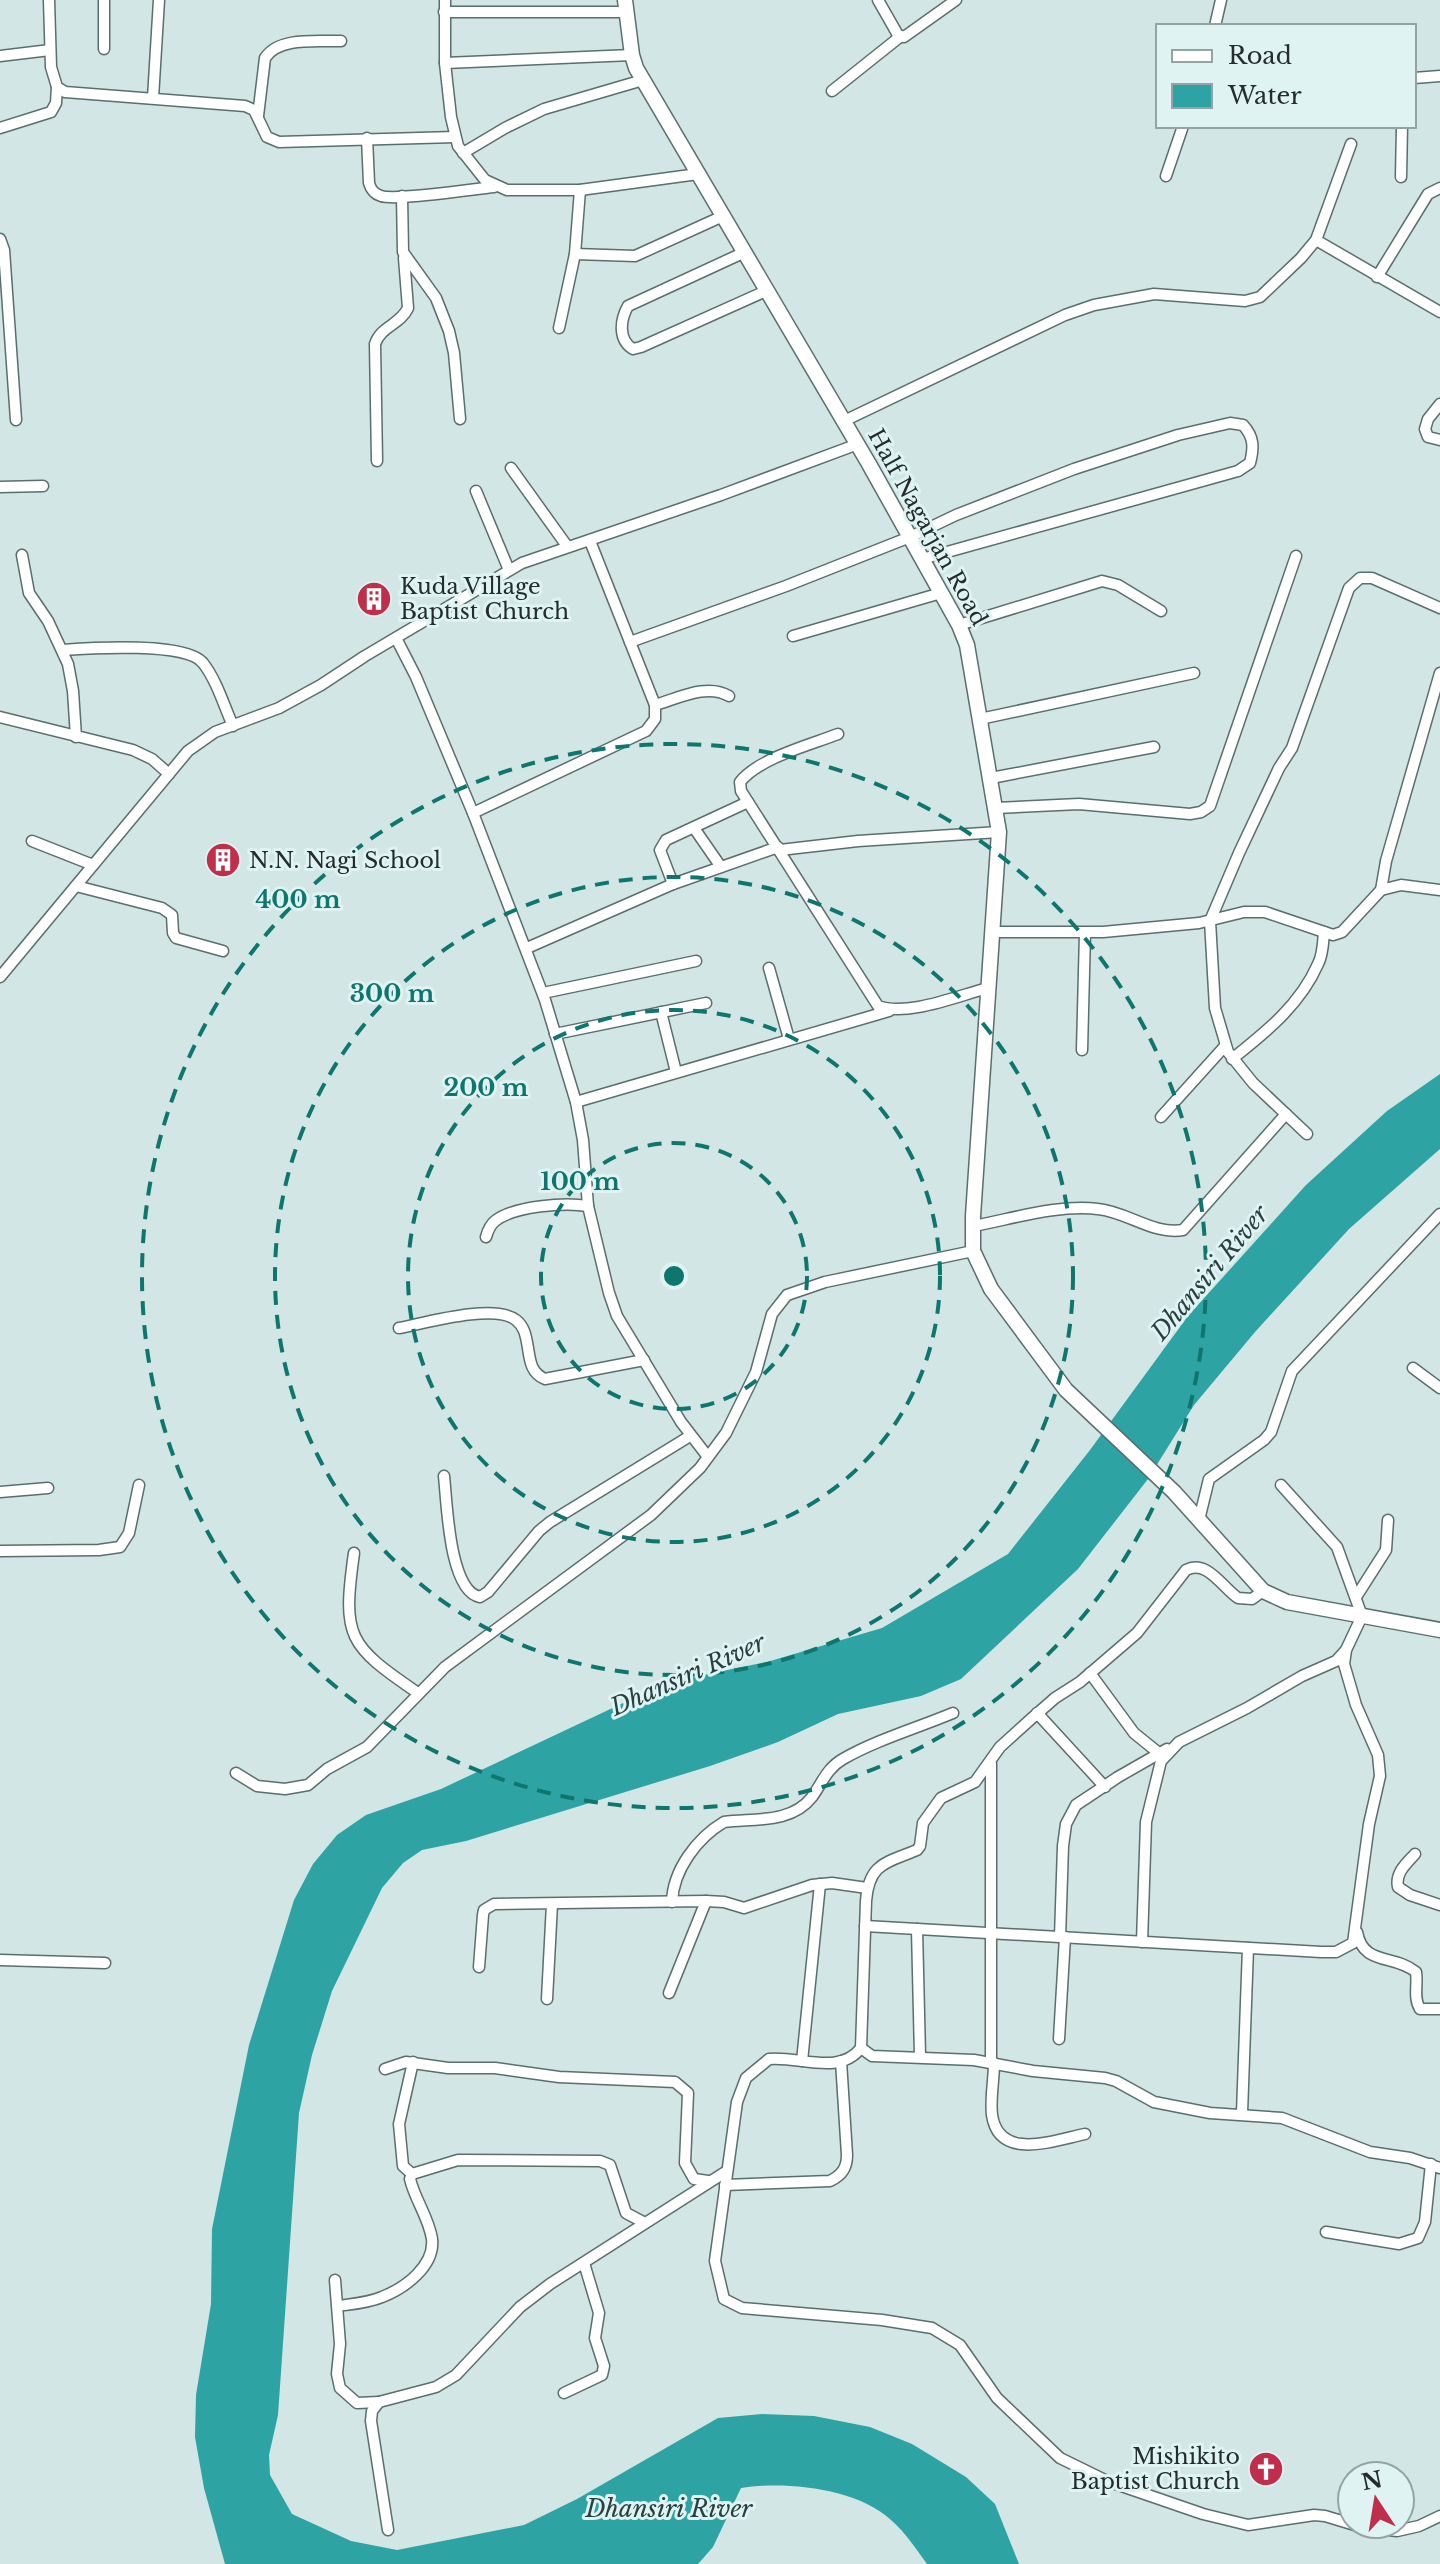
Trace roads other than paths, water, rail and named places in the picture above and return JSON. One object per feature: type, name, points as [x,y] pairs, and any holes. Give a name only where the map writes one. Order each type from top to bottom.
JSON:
[{"type":"main road","name":"Half Nagarjan Road","points":[[626,6],[632,55],[643,80],[858,444],[959,625],[967,645],[999,832],[973,1251],[991,1289],[1066,1390],[1174,1492],[1263,1591]]},
{"type":"main road","points":[[1263,1591],[1287,1602],[1440,1630]]},
{"type":"street","points":[[0,128],[55,108],[57,87],[51,67],[49,0]]},
{"type":"street","points":[[104,0],[104,49]]},
{"type":"street","points":[[153,98],[159,0]]},
{"type":"street","points":[[445,0],[447,97],[455,137],[476,172],[495,187]]},
{"type":"street","points":[[878,0],[901,36],[908,36],[956,0]]},
{"type":"street","points":[[1215,24],[1221,0]]},
{"type":"street","points":[[444,12],[626,6]]},
{"type":"street","points":[[832,91],[901,36]]},
{"type":"street","points":[[258,116],[265,58],[269,52],[285,44],[341,41]]},
{"type":"street","points":[[0,56],[50,50]]},
{"type":"street","points":[[445,63],[632,55]]},
{"type":"street","points":[[1416,78],[1440,76]]},
{"type":"street","points":[[463,153],[544,109],[643,80]]},
{"type":"street","points":[[57,87],[65,92],[245,106],[254,110],[267,137],[279,142],[455,137]]},
{"type":"street","points":[[1166,176],[1182,128]]},
{"type":"street","points":[[1401,177],[1402,128]]},
{"type":"street","points":[[367,138],[369,183],[379,195],[402,196],[495,187],[507,190],[580,190],[698,174]]},
{"type":"street","points":[[844,421],[1065,315],[1094,305],[1163,293],[1255,299],[1301,258],[1316,240],[1351,144]]},
{"type":"street","points":[[1377,277],[1428,194],[1440,188]]},
{"type":"street","points":[[559,328],[575,254],[580,190]]},
{"type":"street","points":[[377,461],[375,344],[379,333],[405,315],[408,308],[402,196]]},
{"type":"street","points":[[575,254],[635,256],[723,216]]},
{"type":"street","points":[[0,239],[4,250],[16,420]]},
{"type":"street","points":[[1316,240],[1440,312]]},
{"type":"street","points":[[403,252],[436,298],[449,331],[460,419]]},
{"type":"street","points":[[745,252],[628,306],[623,314],[625,344],[633,349],[641,347],[768,290]]},
{"type":"street","points":[[1440,404],[1428,419],[1425,429],[1428,437],[1440,440]]},
{"type":"street","points":[[630,642],[786,586],[1074,469],[1219,425],[1243,425],[1252,438],[1254,448],[1250,463],[1238,471],[922,559]]},
{"type":"street","points":[[2,972],[169,774],[195,745],[215,732],[279,708],[328,681],[509,570],[567,546],[590,541],[858,444]]},
{"type":"street","points":[[511,468],[567,546]]},
{"type":"street","points":[[0,487],[43,486]]},
{"type":"street","points":[[476,491],[509,570]]},
{"type":"street","points":[[473,813],[646,731],[655,719],[655,705],[590,541]]},
{"type":"street","points":[[22,555],[29,593],[63,650],[73,691],[76,737]]},
{"type":"street","points":[[996,808],[1079,804],[1190,814],[1210,806],[1296,556]]},
{"type":"street","points":[[1307,1134],[1232,1059],[1225,1046],[1215,1008],[1210,921],[1245,839],[1292,748],[1349,588],[1360,578],[1372,578],[1440,608]]},
{"type":"street","points":[[959,625],[1102,581],[1118,585],[1161,611]]},
{"type":"street","points":[[793,636],[941,593]]},
{"type":"street","points":[[396,638],[416,677],[473,813],[543,993],[576,1102],[583,1140],[588,1206],[613,1307],[690,1436],[708,1457]]},
{"type":"street","points":[[63,650],[94,648],[187,652],[207,669],[233,726]]},
{"type":"street","points":[[980,719],[1194,673]]},
{"type":"street","points":[[1381,890],[1386,861],[1440,673]]},
{"type":"street","points":[[655,705],[708,690],[729,696]]},
{"type":"street","points":[[0,717],[142,753],[169,774]]},
{"type":"street","points":[[838,734],[753,771],[740,782],[741,791],[878,1006],[889,1011]]},
{"type":"street","points":[[991,778],[1154,747]]},
{"type":"street","points":[[673,884],[661,858],[662,845],[666,840],[748,802]]},
{"type":"street","points":[[694,828],[721,867]]},
{"type":"street","points":[[527,948],[673,884],[779,849],[999,832]]},
{"type":"street","points":[[32,841],[93,865]]},
{"type":"street","points":[[992,932],[1085,933],[1210,921],[1244,912],[1265,912],[1333,935],[1342,932],[1381,890],[1401,885],[1440,890]]},
{"type":"street","points":[[76,886],[162,908],[172,915],[176,938],[223,951]]},
{"type":"street","points":[[1232,1059],[1288,1010],[1318,966],[1324,932]]},
{"type":"street","points":[[1082,1050],[1085,933]]},
{"type":"street","points":[[543,993],[696,961]]},
{"type":"street","points":[[769,968],[789,1039]]},
{"type":"street","points":[[576,1102],[889,1011],[988,988]]},
{"type":"street","points":[[555,1034],[706,1003]]},
{"type":"street","points":[[661,1012],[676,1072]]},
{"type":"street","points":[[1161,1117],[1225,1046]]},
{"type":"street","points":[[973,1226],[1060,1210],[1097,1208],[1165,1231],[1183,1230],[1286,1114]]},
{"type":"street","points":[[486,1237],[491,1225],[502,1216],[558,1203],[588,1206]]},
{"type":"street","points":[[1199,1520],[1209,1479],[1255,1448],[1271,1432],[1292,1371],[1440,1214]]},
{"type":"street","points":[[236,1773],[257,1786],[285,1789],[308,1785],[327,1769],[367,1747],[445,1667],[643,1522],[674,1494],[726,1433],[756,1372],[772,1314],[787,1295],[825,1282],[973,1251]]},
{"type":"street","points":[[399,1328],[481,1314],[507,1314],[522,1327],[532,1368],[545,1379],[644,1360]]},
{"type":"street","points":[[1413,1368],[1440,1388]]},
{"type":"street","points":[[444,1476],[458,1572],[465,1588],[473,1596],[480,1597],[488,1592],[539,1531],[690,1436]]},
{"type":"street","points":[[0,1551],[120,1547],[129,1533],[139,1485]]},
{"type":"street","points":[[865,1926],[1336,1952],[1353,1943],[1380,1762],[1344,1664],[1346,1650],[1362,1616],[1340,1554],[1331,1538],[1281,1485]]},
{"type":"street","points":[[0,1492],[48,1488]]},
{"type":"street","points":[[1356,1597],[1386,1550],[1388,1520]]},
{"type":"street","points":[[354,1553],[347,1601],[352,1631],[378,1665],[418,1693]]},
{"type":"street","points":[[1263,1591],[1252,1599],[1238,1598],[1199,1566],[1186,1570],[1144,1626],[1000,1747],[982,1775],[969,1787],[941,1798],[923,1823],[920,1846],[875,1869],[867,1888],[861,2048],[853,2058],[829,2063],[769,2059],[746,2078],[737,2102],[715,2261],[727,2303],[752,2311],[850,2316],[919,2323],[932,2328],[960,2345],[997,2398],[1060,2458],[1119,2486],[1203,2514],[1248,2525],[1314,2515],[1358,2526],[1397,2531],[1419,2526],[1440,2516]]},
{"type":"street","points":[[1059,2039],[1063,1846],[1066,1824],[1076,1805],[1179,1742],[1336,1661],[1346,1650]]},
{"type":"street","points":[[1090,1673],[1134,1733],[1160,1754]]},
{"type":"street","points":[[672,1902],[677,1873],[718,1825],[792,1813],[811,1798],[824,1776],[839,1761],[953,1713]]},
{"type":"street","points":[[1037,1713],[1105,1787]]},
{"type":"street","points":[[1142,1942],[1148,1808],[1161,1761],[1179,1742]]},
{"type":"street","points":[[991,1762],[992,2117],[1001,2133],[1016,2145],[1085,2134]]},
{"type":"street","points":[[1415,1854],[1400,1872],[1398,1887],[1410,1895],[1440,1905]]},
{"type":"street","points":[[479,1967],[483,1915],[488,1906],[499,1903],[706,1901],[744,1908],[820,1884],[867,1888]]},
{"type":"street","points":[[802,2061],[820,1884]]},
{"type":"street","points":[[669,1993],[706,1901]]},
{"type":"street","points":[[547,1999],[552,1904]]},
{"type":"street","points":[[917,1929],[920,2056]]},
{"type":"street","points":[[1356,1930],[1366,1952],[1404,1964],[1416,1972],[1416,1997],[1420,2009],[1440,2009]]},
{"type":"street","points":[[1242,2113],[1248,1948]]},
{"type":"street","points":[[0,1960],[105,1963]]},
{"type":"street","points":[[861,2048],[872,2056],[920,2056],[992,2063],[1116,2081],[1154,2102],[1175,2108],[1282,2118],[1370,2152],[1410,2158],[1435,2166],[1425,2222],[1418,2238],[1399,2244],[1326,2232]]},
{"type":"street","points":[[725,2185],[830,2181],[843,2172],[847,2155],[841,2061]]},
{"type":"street","points":[[385,2069],[413,2062],[448,2068],[495,2068],[559,2077],[675,2082],[688,2093],[687,2168],[694,2179],[708,2181]]},
{"type":"street","points":[[412,2174],[403,2166],[399,2124],[413,2062]]},
{"type":"street","points":[[412,2174],[458,2160],[600,2161],[610,2165],[626,2213],[645,2223]]},
{"type":"street","points":[[335,2280],[340,2344],[337,2374],[345,2395],[357,2403],[379,2402],[436,2387],[456,2375],[520,2307],[550,2284],[727,2171]]},
{"type":"street","points":[[338,2306],[384,2297],[423,2270],[429,2261],[432,2242],[412,2187],[412,2174]]},
{"type":"street","points":[[564,2393],[602,2375],[604,2366],[595,2338],[599,2313],[584,2263]]},
{"type":"street","points":[[379,2402],[372,2411],[371,2421],[388,2530]]},
{"type":"water","name":"Dhansiri River","points":[[1440,1074],[1440,1149],[1349,1229],[1255,1332],[1194,1405],[1148,1479],[1078,1569],[961,1679],[921,1696],[838,1714],[778,1742],[710,1766],[466,1841],[422,1850],[403,1863],[382,1888],[332,1991],[312,2055],[299,2113],[278,2415],[269,2455],[270,2475],[292,2514],[351,2541],[397,2550],[524,2525],[577,2499],[718,2418],[762,2414],[814,2416],[870,2427],[912,2444],[966,2477],[995,2504],[1019,2564],[927,2564],[901,2530],[877,2509],[820,2489],[759,2486],[741,2488],[713,2547],[698,2564],[225,2564],[204,2488],[195,2437],[196,2395],[211,2304],[212,2229],[249,2045],[294,1900],[313,1864],[337,1835],[366,1815],[441,1789],[638,1696],[688,1678],[767,1662],[882,1628],[1008,1554],[1090,1450],[1188,1316],[1306,1185],[1387,1111]]},
{"type":"place","name":"Kuda Village Baptist Church","points":[[374,599]]},
{"type":"place","name":"N.N. Nagi School","points":[[223,860]]},
{"type":"place","name":"Mishikito Baptist Church","points":[[1266,2469]]}]
